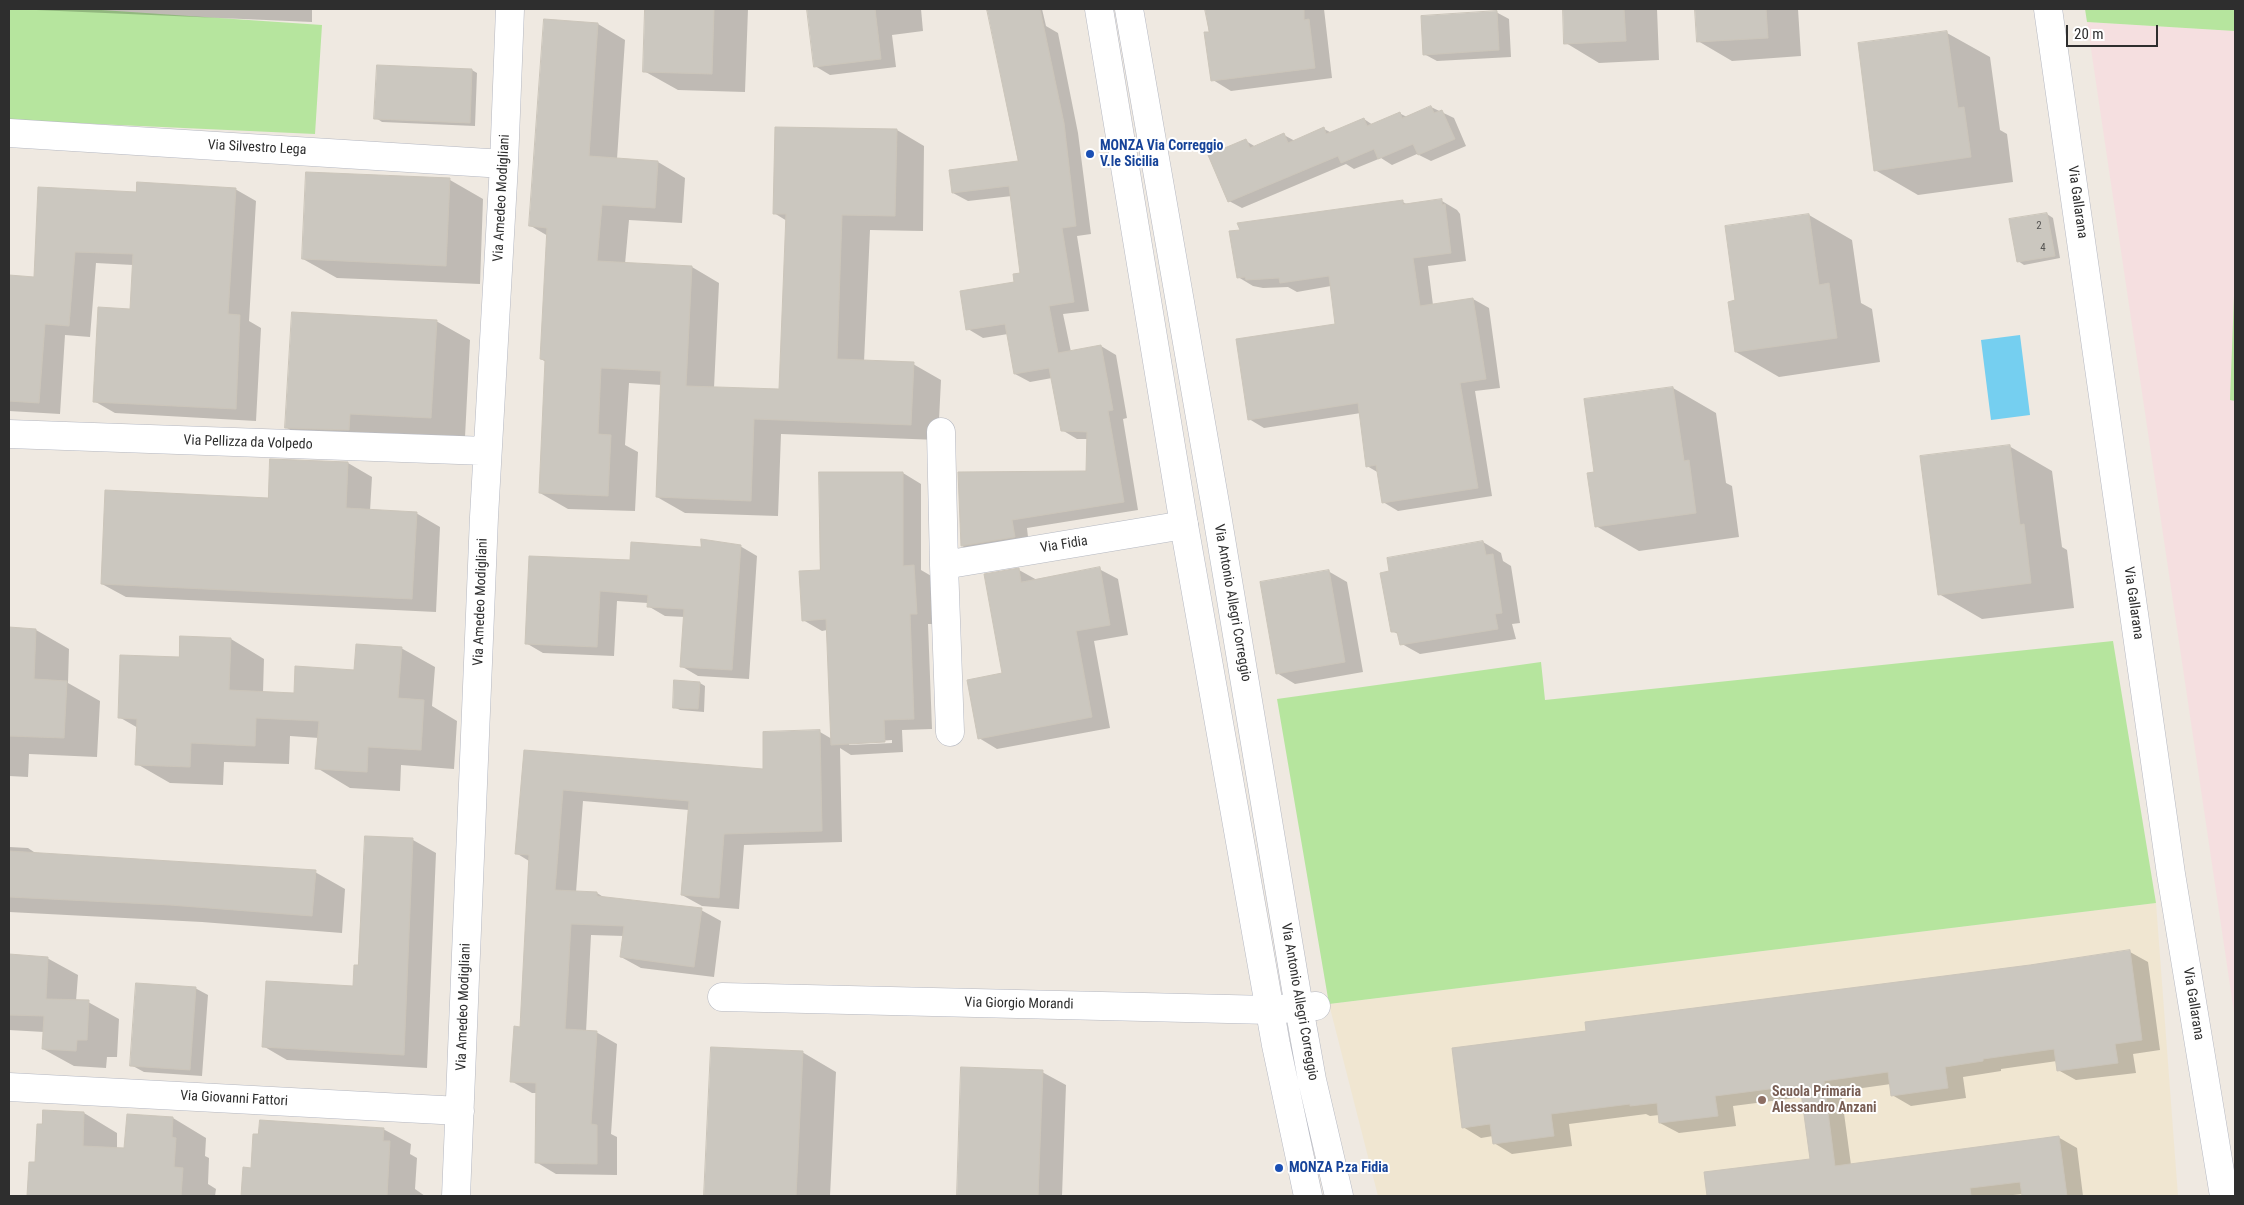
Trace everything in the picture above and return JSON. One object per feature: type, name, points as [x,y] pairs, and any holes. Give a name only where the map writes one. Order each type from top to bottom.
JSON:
[{"type":"street","name":"Via Amedeo Modigliani","points":[[456,1196],[487,451],[504,164],[510,9]]},
{"type":"street","points":[[1099,9],[1184,525],[1286,1097],[1308,1196]]},
{"type":"street","name":"Via Antonio Allegri Correggio","points":[[1129,9],[1216,510],[1307,1007],[1312,1080],[1339,1196]]},
{"type":"street","name":"Via Gallarana","points":[[2048,9],[2172,874],[2224,1196]]},
{"type":"street","name":"Via Silvestro Lega","points":[[9,134],[504,164]]},
{"type":"street","points":[[941,432],[950,732]]},
{"type":"street","name":"Via Pellizza da Volpedo","points":[[9,434],[487,451]]},
{"type":"street","name":"Via Fidia","points":[[944,565],[1184,525]]},
{"type":"street","name":"Via Giorgio Morandi","points":[[722,998],[1270,1010],[1307,1007]]},
{"type":"street","name":"Via Giovanni Fattori","points":[[9,1087],[460,1111]]},
{"type":"shaded area","points":[[2087,22],[2235,31],[2235,1019]]},
{"type":"shaded area","name":"Scuola Primaria Alessandro Anzani","points":[[2156,903],[2178,1196],[1378,1196],[1329,1004]]},
{"type":"green space","points":[[9,9],[87,9],[322,25],[315,134],[9,120]]},
{"type":"green space","points":[[2085,9],[2235,9],[2235,31],[2087,22]]},
{"type":"green space","points":[[2235,270],[2235,401],[2230,400]]},
{"type":"green space","points":[[2113,641],[2156,903],[1329,1004],[1277,699],[1541,662],[1545,700]]},
{"type":"water","points":[[2020,335],[2030,415],[1991,420],[1981,340]]},
{"type":"building","points":[[645,9],[714,9],[712,74],[643,72]]},
{"type":"building","points":[[807,9],[875,9],[881,59],[814,67]]},
{"type":"building","points":[[987,9],[1040,9],[1064,123],[1076,226],[1062,228],[1074,302],[1049,306],[1058,353],[1101,345],[1113,410],[1108,411],[1124,502],[1012,520],[1015,537],[961,546],[958,472],[1086,471],[1087,432],[1061,431],[1049,368],[1014,374],[1005,324],[966,330],[960,291],[1014,282],[1013,274],[1020,273],[1009,186],[952,193],[949,170],[1018,161]]},
{"type":"building","points":[[1205,9],[1304,9],[1304,20],[1309,19],[1315,68],[1211,81],[1204,32],[1209,32]]},
{"type":"building","points":[[1563,9],[1624,9],[1626,41],[1564,44]]},
{"type":"building","points":[[1695,9],[1766,9],[1768,38],[1697,42]]},
{"type":"building","points":[[1497,11],[1499,50],[1423,55],[1421,16]]},
{"type":"building","points":[[544,19],[598,23],[589,156],[658,161],[655,208],[602,205],[597,261],[692,266],[686,386],[779,389],[786,214],[773,214],[775,127],[897,129],[895,216],[842,215],[837,359],[914,362],[911,425],[754,419],[751,501],[656,497],[661,371],[601,368],[598,434],[611,435],[608,496],[539,493],[545,360],[540,359],[547,228],[529,226]]},
{"type":"building","points":[[1947,31],[1958,108],[1964,107],[1971,157],[1874,171],[1858,43]]},
{"type":"building","points":[[377,65],[472,69],[470,123],[374,119]]},
{"type":"building","points":[[1431,106],[1434,113],[1442,110],[1455,139],[1418,155],[1413,144],[1378,159],[1374,149],[1341,163],[1338,156],[1228,202],[1208,155],[1246,139],[1250,148],[1284,133],[1288,143],[1324,127],[1326,134],[1364,118],[1367,126],[1400,112],[1402,118]]},
{"type":"building","points":[[306,172],[450,178],[446,266],[302,259]]},
{"type":"building","points":[[137,182],[236,188],[228,314],[240,315],[236,409],[93,402],[98,307],[130,309],[133,254],[75,252],[69,326],[45,324],[39,403],[9,401],[9,275],[34,277],[38,187],[136,192]]},
{"type":"building","points":[[1442,199],[1442,205],[1445,204],[1451,253],[1413,258],[1420,306],[1473,298],[1486,379],[1460,383],[1478,488],[1382,503],[1376,465],[1366,467],[1358,403],[1248,420],[1236,339],[1335,324],[1329,276],[1280,283],[1279,278],[1246,280],[1245,277],[1237,278],[1229,231],[1240,230],[1237,223],[1403,200],[1403,204]]},
{"type":"building","points":[[2047,213],[2055,256],[2017,262],[2009,219]]},
{"type":"building","points":[[1809,214],[1819,285],[1829,283],[1837,338],[1735,352],[1728,302],[1735,300],[1725,226]]},
{"type":"building","points":[[292,312],[437,320],[431,418],[350,414],[349,430],[285,428]]},
{"type":"building","points":[[1673,387],[1684,461],[1689,460],[1696,513],[1595,527],[1587,473],[1594,472],[1584,399]]},
{"type":"building","points":[[2010,445],[2020,525],[2024,524],[2031,583],[1938,595],[1920,456]]},
{"type":"building","points":[[270,459],[348,462],[346,508],[417,512],[412,599],[101,584],[105,490],[268,498]]},
{"type":"building","points":[[819,472],[903,472],[903,566],[914,565],[917,614],[910,614],[914,719],[884,720],[885,742],[831,745],[826,619],[802,621],[799,571],[820,570]]},
{"type":"building","points":[[701,539],[741,545],[732,670],[680,667],[684,609],[647,607],[648,595],[600,591],[597,647],[525,644],[529,556],[630,560],[631,542],[701,547]]},
{"type":"building","points":[[1483,541],[1486,555],[1493,554],[1502,613],[1495,614],[1498,629],[1400,645],[1397,632],[1391,632],[1380,573],[1389,571],[1387,558]]},
{"type":"building","points":[[1100,567],[1110,625],[1076,631],[1092,717],[978,739],[967,680],[1002,673],[984,574],[1019,568],[1021,582]]},
{"type":"building","points":[[1329,570],[1345,662],[1276,674],[1260,582]]},
{"type":"building","points":[[9,627],[36,629],[34,679],[67,681],[64,738],[9,736]]},
{"type":"building","points":[[180,636],[231,638],[229,690],[294,693],[295,666],[354,670],[356,644],[402,647],[398,698],[424,700],[421,750],[368,747],[367,772],[315,769],[319,721],[256,718],[255,746],[191,743],[190,767],[135,765],[137,719],[118,718],[120,655],[179,657]]},
{"type":"building","points":[[674,680],[700,682],[698,709],[673,708]]},
{"type":"building","points":[[820,730],[822,831],[724,834],[719,898],[681,895],[689,801],[563,790],[555,890],[597,892],[597,896],[702,908],[694,967],[620,957],[624,926],[571,924],[565,1029],[597,1031],[591,1124],[597,1125],[597,1164],[535,1163],[536,1083],[510,1082],[514,1026],[520,1027],[529,855],[515,854],[524,750],[763,769],[763,732]]},
{"type":"building","points":[[365,836],[413,838],[404,1055],[262,1047],[266,981],[353,986],[354,965],[358,965]]},
{"type":"building","points":[[9,851],[316,870],[312,916],[170,905],[9,897]]},
{"type":"building","points":[[2130,950],[2142,1040],[2115,1044],[2118,1063],[2057,1071],[2054,1049],[1983,1059],[1983,1061],[1945,1067],[1948,1088],[1891,1096],[1888,1072],[1824,1081],[1835,1166],[2059,1136],[2067,1196],[2022,1196],[2020,1182],[1970,1188],[1971,1196],[1707,1196],[1704,1172],[1810,1159],[1800,1085],[1715,1096],[1718,1116],[1659,1123],[1657,1103],[1630,1106],[1630,1104],[1551,1114],[1554,1136],[1493,1144],[1490,1124],[1462,1128],[1452,1048],[1586,1031],[1585,1022],[2030,965]]},
{"type":"building","points":[[9,954],[48,957],[46,999],[89,1000],[87,1040],[77,1040],[76,1051],[42,1049],[44,1016],[9,1015]]},
{"type":"building","points":[[136,983],[196,987],[190,1070],[130,1066]]},
{"type":"building","points":[[711,1047],[803,1051],[796,1196],[704,1196]]},
{"type":"building","points":[[961,1067],[1043,1070],[1038,1196],[957,1196]]},
{"type":"building","points":[[43,1110],[84,1112],[83,1146],[124,1148],[127,1114],[173,1117],[172,1137],[176,1138],[174,1167],[183,1168],[181,1196],[27,1196],[29,1162],[35,1162],[37,1124],[42,1124]]},
{"type":"building","points":[[260,1120],[384,1128],[383,1141],[390,1141],[387,1196],[241,1196],[243,1167],[251,1168],[253,1134],[258,1134]]},
{"type":"place","name":"MONZA Via Correggio V.le Sicilia","points":[[1090,154]]},
{"type":"place","name":"Scuola Primaria Alessandro Anzani","points":[[1762,1100]]},
{"type":"place","name":"MONZA P.za Fidia","points":[[1279,1168]]}]
